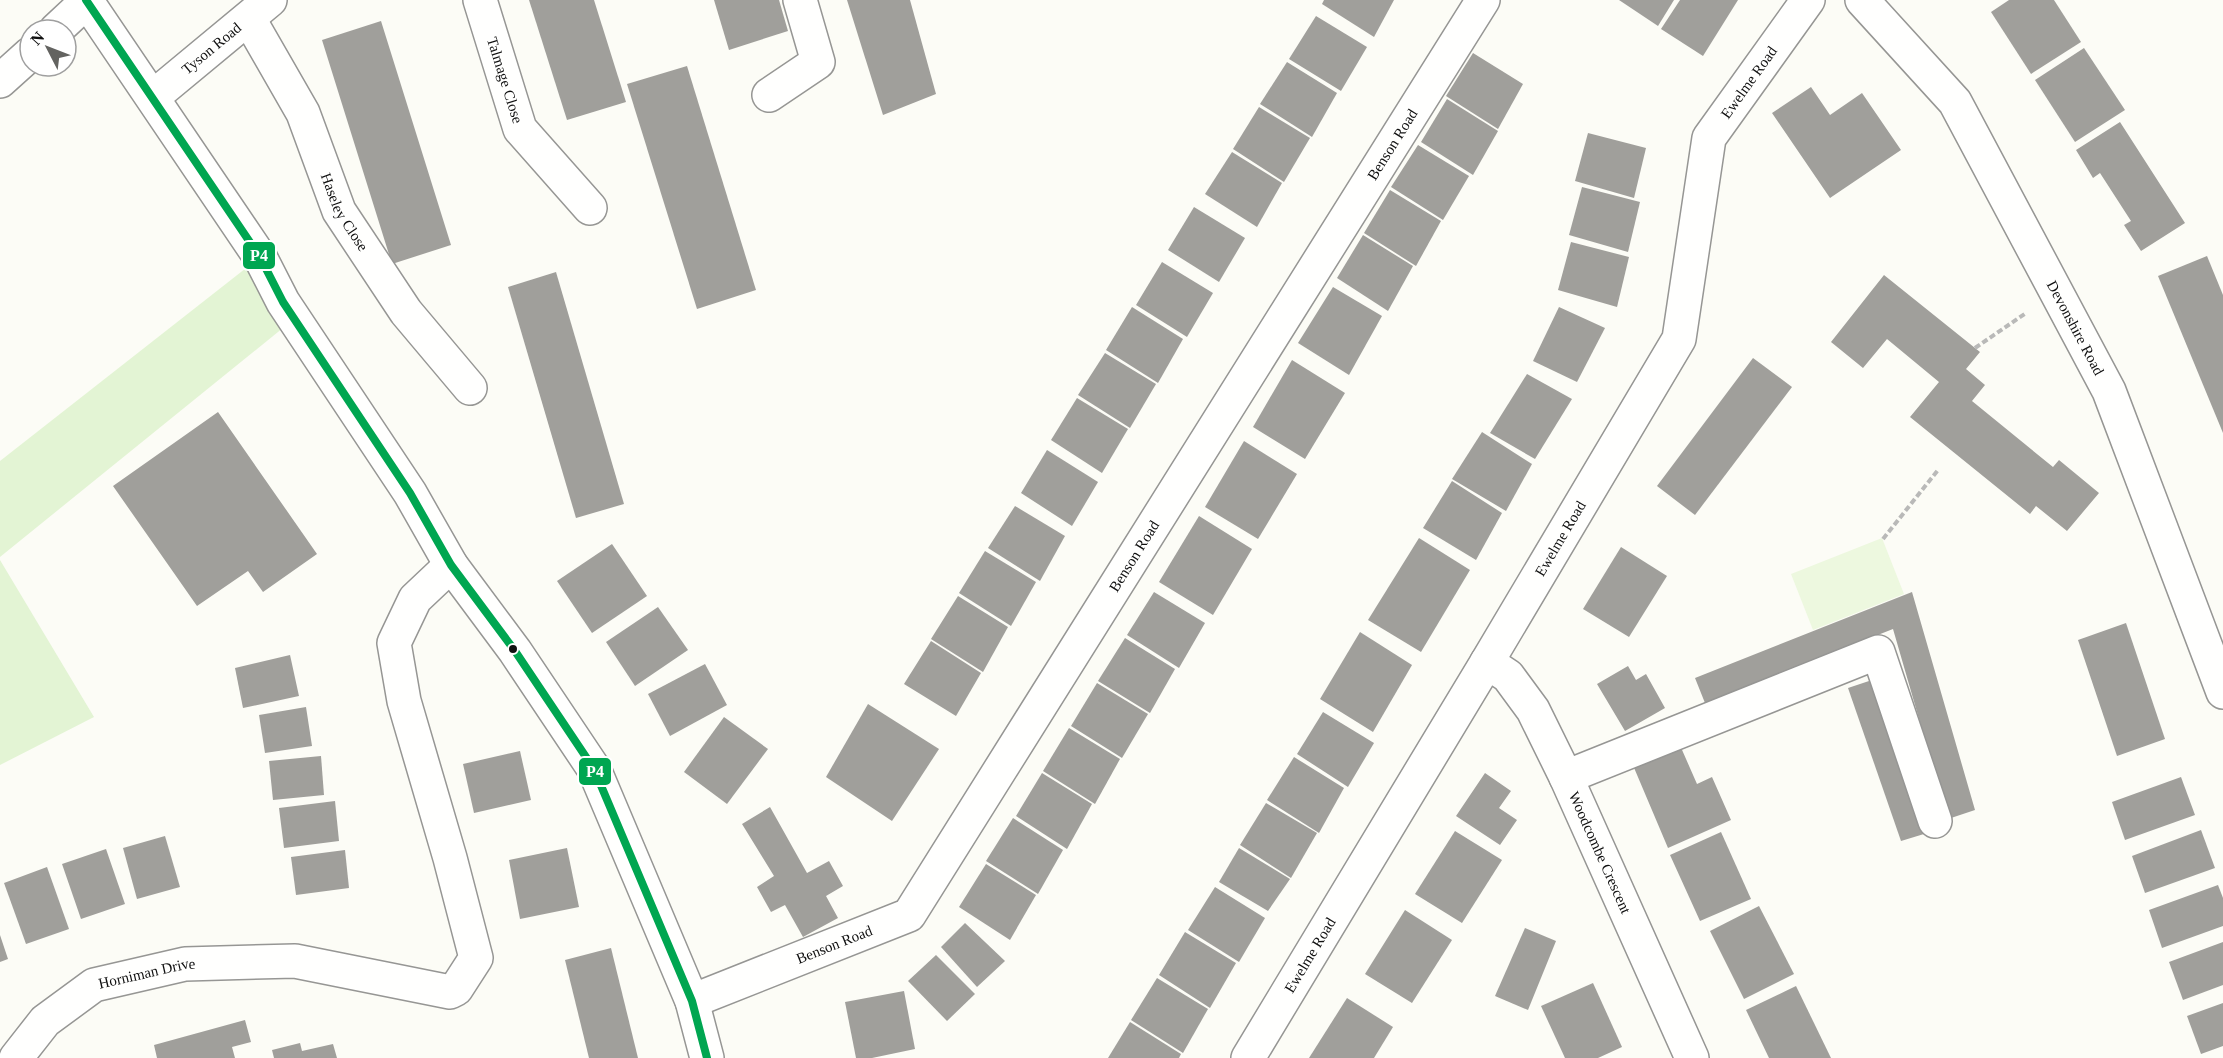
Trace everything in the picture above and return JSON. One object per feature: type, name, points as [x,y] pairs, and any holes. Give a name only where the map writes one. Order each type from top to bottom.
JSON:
[{"type":"street","name":"Talmage Close","points":[[480,0],[520,129],[590,208]]},
{"type":"street","points":[[769,95],[818,62],[800,0]]},
{"type":"street","name":"Benson Road","points":[[692,1001],[909,915],[1483,0]]},
{"type":"street","name":"Ewelme Road","points":[[1248,1058],[1679,339],[1709,138],[1808,0]]},
{"type":"street","name":"Devonshire Road","points":[[1863,0],[1955,102],[2109,391],[2223,693]]},
{"type":"street","points":[[69,18],[87,1],[260,257],[283,302],[410,493],[451,565],[515,651],[594,769],[692,1001],[707,1058]]},
{"type":"street","name":"Tyson Road","points":[[153,97],[260,9]]},
{"type":"street","name":"Haseley Close","points":[[260,9],[303,113],[339,211],[406,312],[470,388]]},
{"type":"street","points":[[0,81],[18,65]]},
{"type":"street","name":"Horniman Drive","points":[[16,1058],[45,1021],[94,985],[185,964],[295,960],[450,992],[456,989],[476,958],[450,858],[404,701],[394,643],[415,599],[451,565]]},
{"type":"street","points":[[1566,777],[1878,652],[1935,821]]},
{"type":"street","name":"Woodcombe Crescent","points":[[1487,662],[1508,676],[1533,710],[1566,777],[1692,1058]]},
{"type":"path","points":[[1975,348],[2057,292]]},
{"type":"path","points":[[1883,539],[1938,470]]},
{"type":"green space","points":[[260,257],[294,319],[0,557],[0,461]]},
{"type":"green space","points":[[1882,538],[1904,594],[1813,630],[1791,574]]},
{"type":"green space","points":[[0,560],[94,717],[0,765]]},
{"type":"building","points":[[529,0],[594,0],[626,102],[567,120]]},
{"type":"building","points":[[714,0],[779,0],[788,31],[729,50]]},
{"type":"building","points":[[847,0],[910,0],[936,94],[883,115]]},
{"type":"building","points":[[1324,0],[1394,0],[1374,37],[1322,4]]},
{"type":"building","points":[[1619,0],[1674,0],[1658,26]]},
{"type":"building","points":[[1680,0],[1738,0],[1703,56],[1661,29]]},
{"type":"building","points":[[2009,0],[2054,0],[2081,42],[2031,74],[1991,12]]},
{"type":"building","points":[[1316,16],[1367,47],[1341,91],[1289,59]]},
{"type":"building","points":[[381,21],[451,245],[392,264],[322,40]]},
{"type":"building","points":[[2084,48],[2125,110],[2075,142],[2035,80]]},
{"type":"building","points":[[1473,53],[1523,84],[1498,129],[1446,96]]},
{"type":"building","points":[[1287,62],[1337,93],[1312,137],[1260,104]]},
{"type":"building","points":[[687,66],[756,290],[697,309],[627,84]]},
{"type":"building","points":[[1811,87],[1830,115],[1862,93],[1901,150],[1830,198],[1772,113]]},
{"type":"building","points":[[1447,99],[1498,131],[1473,175],[1421,142]]},
{"type":"building","points":[[1259,107],[1310,138],[1284,182],[1233,149]]},
{"type":"building","points":[[2120,122],[2185,223],[2141,251],[2124,225],[2131,221],[2100,173],[2093,178],[2076,150]]},
{"type":"building","points":[[1588,133],[1646,148],[1634,198],[1575,181]]},
{"type":"building","points":[[1418,145],[1469,176],[1443,220],[1391,187]]},
{"type":"building","points":[[1232,152],[1282,183],[1257,227],[1205,194]]},
{"type":"building","points":[[1582,187],[1640,202],[1628,252],[1569,235]]},
{"type":"building","points":[[1390,190],[1441,221],[1416,266],[1364,233]]},
{"type":"building","points":[[1194,207],[1245,238],[1219,282],[1168,250]]},
{"type":"building","points":[[1363,235],[1413,266],[1388,311],[1337,278]]},
{"type":"building","points":[[1571,242],[1629,257],[1617,307],[1558,290]]},
{"type":"building","points":[[2207,256],[2223,295],[2223,433],[2158,276]]},
{"type":"building","points":[[1162,262],[1213,293],[1187,337],[1136,305]]},
{"type":"building","points":[[556,272],[624,504],[576,518],[508,287]]},
{"type":"building","points":[[1884,275],[1980,352],[1966,369],[1985,385],[1972,401],[2053,467],[2059,460],[2099,493],[2067,531],[2036,506],[2030,514],[1910,417],[1939,382],[1887,339],[1863,368],[1831,342]]},
{"type":"building","points":[[1333,287],[1382,316],[1349,375],[1298,343]]},
{"type":"building","points":[[1132,307],[1183,339],[1158,383],[1106,350]]},
{"type":"building","points":[[1559,307],[1605,328],[1577,382],[1533,361]]},
{"type":"building","points":[[1105,353],[1156,384],[1130,428],[1078,395]]},
{"type":"building","points":[[1753,358],[1792,387],[1695,515],[1657,486]]},
{"type":"building","points":[[1292,360],[1345,393],[1305,459],[1253,427]]},
{"type":"building","points":[[1527,374],[1572,399],[1535,459],[1490,433]]},
{"type":"building","points":[[1077,398],[1128,429],[1102,473],[1051,440]]},
{"type":"building","points":[[218,412],[317,554],[263,592],[248,571],[197,606],[113,486]]},
{"type":"building","points":[[1482,432],[1532,464],[1506,511],[1452,479]]},
{"type":"building","points":[[1244,441],[1297,474],[1258,539],[1205,507]]},
{"type":"building","points":[[1047,450],[1098,482],[1072,526],[1021,493]]},
{"type":"building","points":[[1452,481],[1502,513],[1476,560],[1423,528]]},
{"type":"building","points":[[1015,506],[1065,536],[1040,581],[988,548]]},
{"type":"building","points":[[1199,516],[1252,549],[1213,615],[1159,582]]},
{"type":"building","points":[[1419,538],[1470,570],[1421,652],[1368,620]]},
{"type":"building","points":[[612,544],[647,596],[592,633],[557,581]]},
{"type":"building","points":[[1621,547],[1667,576],[1629,637],[1583,609]]},
{"type":"building","points":[[985,551],[1036,582],[1011,626],[959,593]]},
{"type":"building","points":[[1154,592],[1205,623],[1179,668],[1127,635]]},
{"type":"building","points":[[1912,592],[1975,810],[1948,819],[1893,629],[1705,703],[1695,678]]},
{"type":"building","points":[[958,596],[1008,627],[983,672],[931,639]]},
{"type":"building","points":[[658,607],[688,650],[635,686],[606,642]]},
{"type":"building","points":[[2126,623],[2165,739],[2117,756],[2078,640]]},
{"type":"building","points":[[1360,632],[1412,665],[1373,732],[1320,699]]},
{"type":"building","points":[[1125,638],[1175,669],[1150,713],[1098,681]]},
{"type":"building","points":[[931,641],[981,673],[956,716],[904,684]]},
{"type":"building","points":[[290,655],[299,696],[243,708],[235,668]]},
{"type":"building","points":[[705,664],[727,705],[670,736],[648,694]]},
{"type":"building","points":[[1628,666],[1636,680],[1646,674],[1665,708],[1625,731],[1597,684]]},
{"type":"building","points":[[1872,680],[1924,834],[1901,841],[1848,688]]},
{"type":"building","points":[[1097,683],[1148,714],[1122,758],[1071,726]]},
{"type":"building","points":[[868,704],[939,749],[892,821],[826,777]]},
{"type":"building","points":[[306,707],[312,746],[265,753],[259,715]]},
{"type":"building","points":[[1323,712],[1374,743],[1348,787],[1297,754]]},
{"type":"building","points":[[724,717],[768,749],[727,804],[684,772]]},
{"type":"building","points":[[1069,728],[1120,759],[1095,804],[1043,771]]},
{"type":"building","points":[[1679,743],[1697,784],[1712,777],[1731,820],[1668,848],[1632,763]]},
{"type":"building","points":[[520,751],[531,800],[474,813],[463,764]]},
{"type":"building","points":[[321,756],[324,795],[273,800],[269,761]]},
{"type":"building","points":[[1294,757],[1344,788],[1319,833],[1267,800]]},
{"type":"building","points":[[1042,773],[1092,804],[1067,849],[1016,816]]},
{"type":"building","points":[[1485,773],[1511,791],[1499,808],[1517,820],[1500,845],[1456,816]]},
{"type":"building","points":[[2181,777],[2195,815],[2125,840],[2112,802]]},
{"type":"building","points":[[335,801],[339,841],[284,848],[279,808]]},
{"type":"building","points":[[1266,803],[1317,833],[1291,878],[1240,845]]},
{"type":"building","points":[[770,807],[807,873],[829,861],[843,886],[826,896],[838,918],[803,937],[785,905],[771,912],[757,887],[774,876],[742,824]]},
{"type":"building","points":[[1013,818],[1063,850],[1038,894],[986,861]]},
{"type":"building","points":[[2201,830],[2215,868],[2145,893],[2132,856]]},
{"type":"building","points":[[1455,831],[1502,860],[1462,923],[1415,894]]},
{"type":"building","points":[[1721,832],[1751,899],[1700,921],[1670,855]]},
{"type":"building","points":[[165,836],[180,887],[137,899],[123,848]]},
{"type":"building","points":[[567,848],[579,907],[520,919],[509,860]]},
{"type":"building","points":[[1239,848],[1290,879],[1268,911],[1219,882]]},
{"type":"building","points":[[106,849],[125,904],[81,919],[62,864]]},
{"type":"building","points":[[345,850],[349,888],[296,895],[291,857]]},
{"type":"building","points":[[986,864],[1036,895],[1010,940],[959,907]]},
{"type":"building","points":[[47,867],[69,929],[26,944],[4,883]]},
{"type":"building","points":[[2218,885],[2223,898],[2223,926],[2162,948],[2149,910]]},
{"type":"building","points":[[1215,887],[1265,918],[1239,962],[1188,930]]},
{"type":"building","points":[[1759,906],[1794,974],[1744,999],[1710,931]]},
{"type":"building","points":[[1405,910],[1452,940],[1412,1003],[1365,974]]},
{"type":"building","points":[[965,923],[1005,961],[977,987],[941,947]]},
{"type":"building","points":[[1525,928],[1556,941],[1528,1010],[1495,996]]},
{"type":"building","points":[[1185,932],[1236,963],[1210,1008],[1159,975]]},
{"type":"building","points":[[0,935],[8,959],[0,962]]},
{"type":"building","points":[[2223,942],[2223,985],[2183,1000],[2169,962]]},
{"type":"building","points":[[611,948],[638,1058],[589,1058],[565,960]]},
{"type":"building","points":[[936,955],[975,994],[947,1021],[908,981]]},
{"type":"building","points":[[1157,978],[1208,1009],[1183,1053],[1131,1020]]},
{"type":"building","points":[[1593,983],[1622,1047],[1598,1058],[1565,1058],[1541,1006]]},
{"type":"building","points":[[1796,986],[1831,1058],[1769,1058],[1746,1010]]},
{"type":"building","points":[[904,991],[915,1049],[872,1058],[856,1058],[845,1002]]},
{"type":"building","points":[[1347,998],[1393,1027],[1374,1058],[1309,1058]]},
{"type":"building","points":[[2223,1003],[2223,1046],[2201,1054],[2187,1016]]},
{"type":"building","points":[[245,1020],[251,1042],[232,1047],[235,1058],[157,1058],[154,1045]]},
{"type":"building","points":[[1130,1022],[1181,1054],[1179,1058],[1108,1058]]},
{"type":"building","points":[[300,1043],[302,1051],[333,1044],[337,1058],[274,1058],[272,1050]]},
{"type":"transit line","name":"P4","points":[[86,0],[260,257],[283,302],[410,493],[451,565],[515,651],[594,769],[692,1001],[707,1058]]}]
